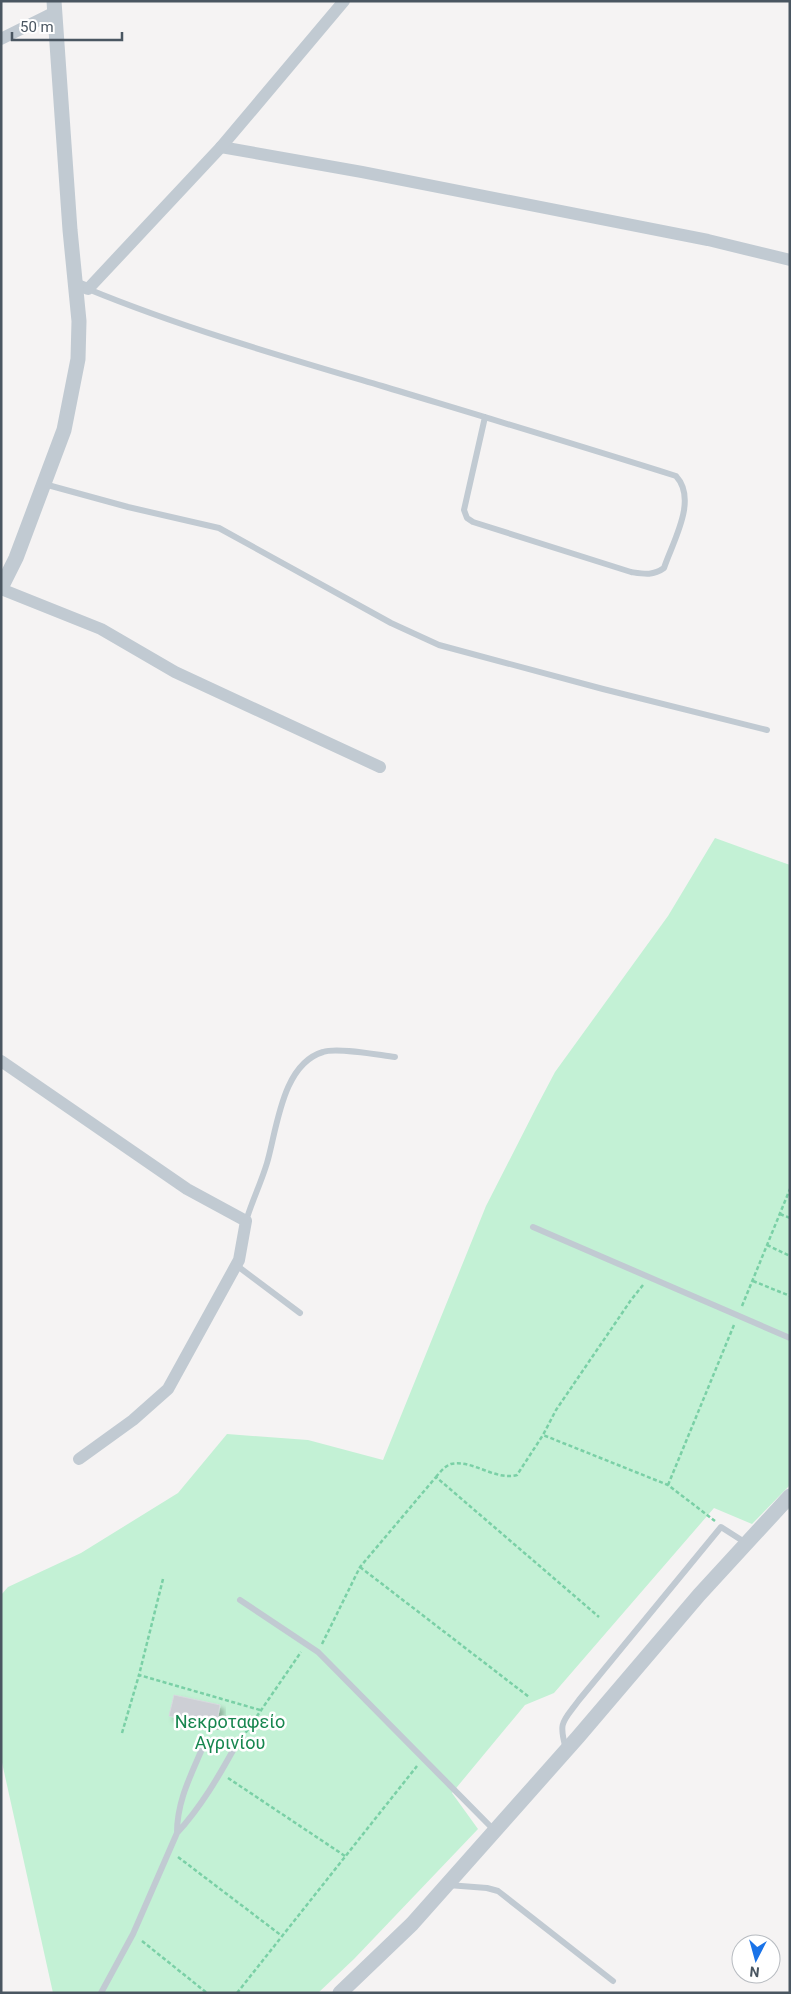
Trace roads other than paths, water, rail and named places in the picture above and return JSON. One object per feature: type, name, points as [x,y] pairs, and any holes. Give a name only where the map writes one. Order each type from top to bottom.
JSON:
[{"type":"street","points":[[81,287],[221,147],[344,1]]},
{"type":"street","points":[[1,39],[55,6],[81,287],[78,360],[64,430],[16,558],[1,589],[101,629],[175,672],[380,767]]},
{"type":"street","points":[[221,147],[353,170],[699,238],[790,260]]},
{"type":"street","points":[[1,1061],[187,1189],[246,1221],[241,1254],[236,1265],[168,1389],[133,1420],[79,1459]]},
{"type":"street","points":[[340,1993],[412,1924],[566,1750],[699,1595],[790,1496]]},
{"type":"lane","points":[[81,287],[139,309],[303,363],[485,417],[676,476],[686,492],[683,514],[664,568],[657,573],[649,574],[631,572],[473,522],[467,518],[464,510],[485,417]]},
{"type":"lane","points":[[44,484],[128,507],[219,528],[391,624],[438,645],[768,730]]},
{"type":"lane","points":[[246,1221],[264,1174],[285,1092],[302,1066],[316,1054],[328,1051],[395,1057]]},
{"type":"lane","points":[[533,1227],[790,1338]]},
{"type":"lane","points":[[236,1265],[300,1313]]},
{"type":"lane","points":[[566,1750],[561,1728],[563,1723],[579,1700],[721,1527],[746,1543]]},
{"type":"lane","points":[[240,1600],[318,1652],[494,1831]]},
{"type":"lane","points":[[101,1993],[133,1934],[177,1833],[198,1809],[221,1774],[236,1745],[210,1744],[205,1745],[202,1749],[180,1802],[177,1816],[177,1833]]},
{"type":"lane","points":[[446,1885],[487,1888],[498,1891],[613,1981]]},
{"type":"park label","name":"Νεκροταφείο Αγρινίου","points":[[230,1731]]}]
